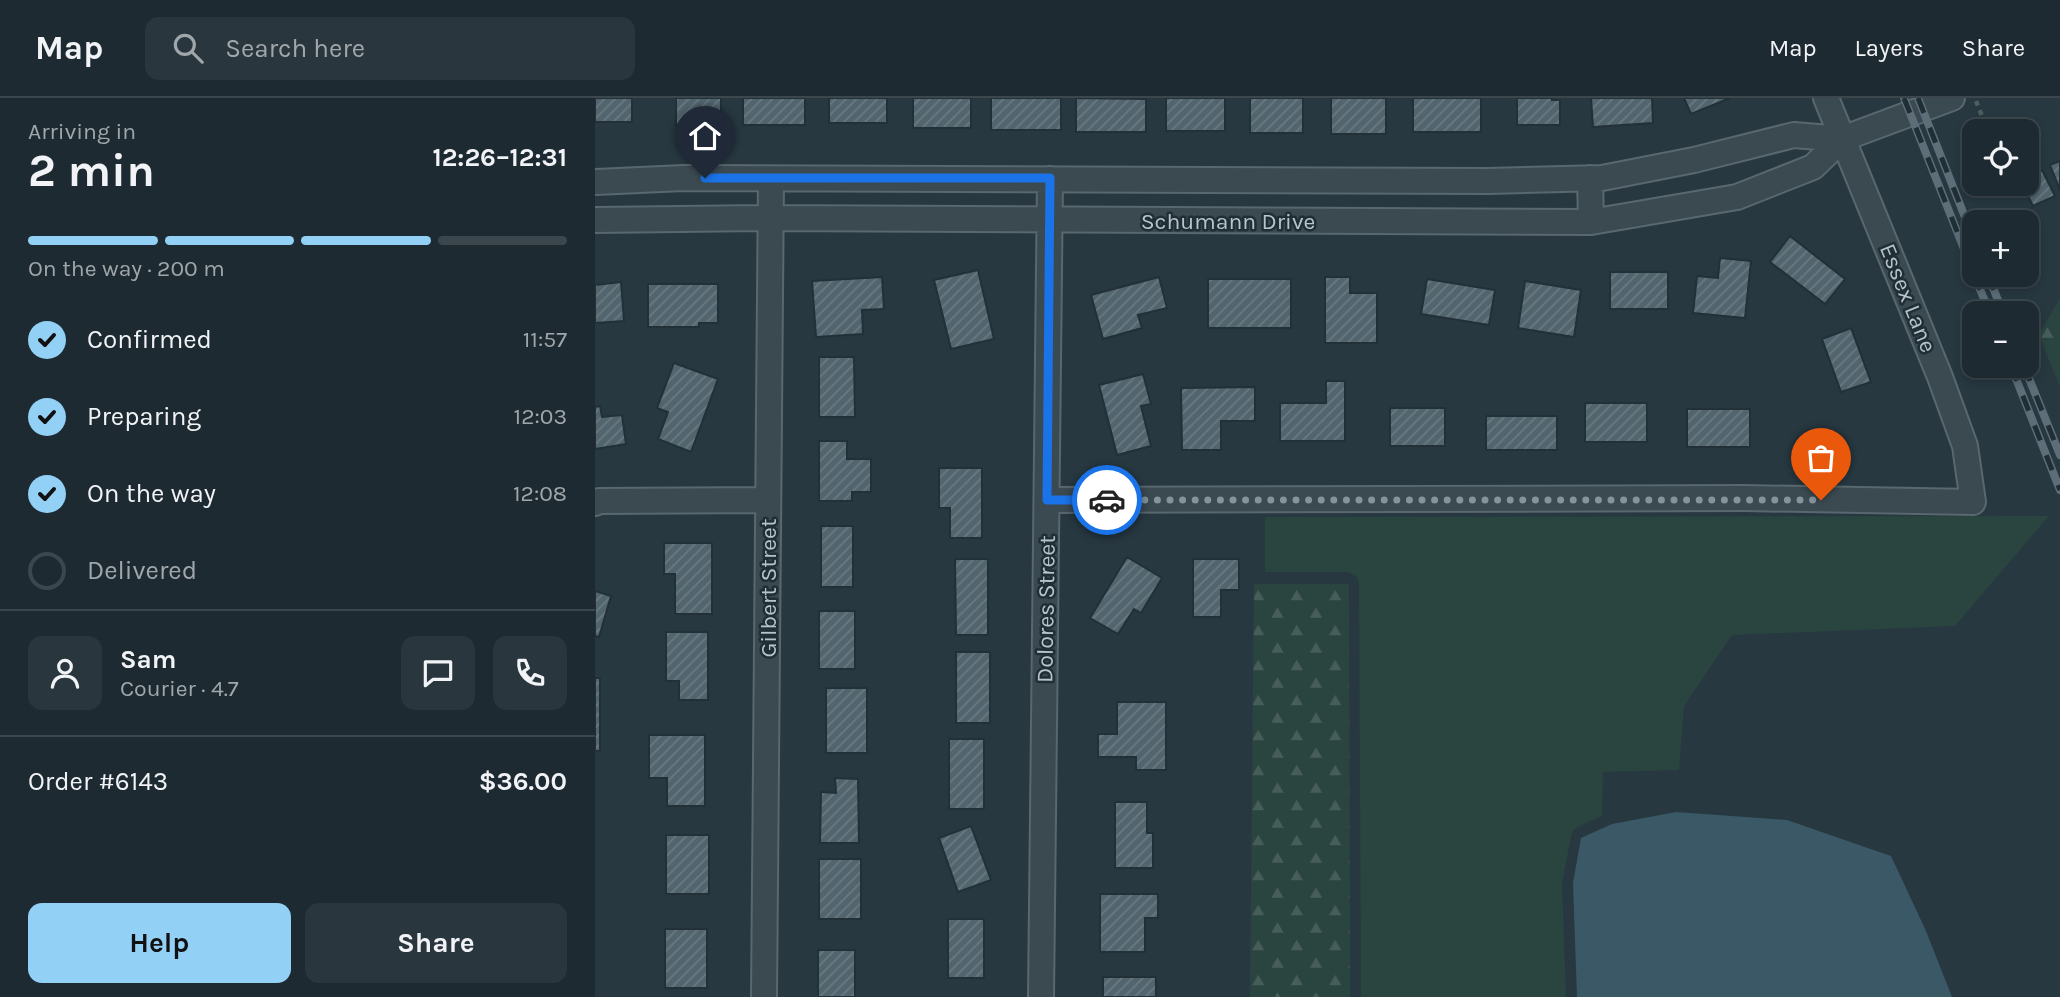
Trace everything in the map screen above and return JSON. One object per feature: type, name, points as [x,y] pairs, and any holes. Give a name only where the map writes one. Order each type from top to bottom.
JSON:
[{"type":"street","name":"Essex Lane","points":[[1047,500],[1744,498],[1973,502],[1965,446],[1940,377],[1826,98]]},
{"type":"street","name":"Schumann Drive","points":[[595,220],[771,218],[1591,222],[1737,197],[1813,167],[1842,139],[1952,98]]},
{"type":"street","name":"Schumann Drive","points":[[595,182],[684,178],[1590,178],[1694,160],[1794,135],[1842,139]]},
{"type":"street","name":"Gilbert Street","points":[[764,997],[771,178]]},
{"type":"street","name":"Dolores Street","points":[[1041,997],[1050,178]]},
{"type":"street","points":[[1590,178],[1591,222]]},
{"type":"street","points":[[1324,180],[1326,221]]},
{"type":"street","points":[[595,503],[768,500]]},
{"type":"path","points":[[1977,103],[1983,119]]},
{"type":"green space","points":[[2060,298],[2060,387],[2039,335]]},
{"type":"green space","points":[[2049,516],[1955,626],[1732,635],[1684,706],[1679,770],[1603,772],[1602,816],[1572,832],[1562,883],[1566,997],[1361,997],[1359,584],[1357,577],[1348,572],[1265,572],[1265,517]]},
{"type":"green space","points":[[1254,584],[1349,584],[1350,997],[1250,997]]},
{"type":"water","points":[[1676,812],[1787,820],[1891,856],[1926,931],[1952,997],[1577,997],[1573,883],[1581,838],[1612,824]]},
{"type":"building","points":[[595,98],[632,98],[632,122],[595,122]]},
{"type":"building","points":[[676,98],[721,98],[721,125],[676,125]]},
{"type":"building","points":[[743,98],[805,98],[805,125],[743,125]]},
{"type":"building","points":[[829,98],[887,98],[887,123],[829,123]]},
{"type":"building","points":[[913,98],[971,98],[971,128],[913,128]]},
{"type":"building","points":[[991,98],[1061,98],[1061,130],[991,130]]},
{"type":"building","points":[[1076,98],[1146,99],[1146,132],[1076,132]]},
{"type":"building","points":[[1166,98],[1225,98],[1225,131],[1166,131]]},
{"type":"building","points":[[1250,98],[1303,98],[1303,133],[1250,133]]},
{"type":"building","points":[[1331,98],[1386,98],[1386,134],[1331,134]]},
{"type":"building","points":[[1413,98],[1481,98],[1481,132],[1413,132]]},
{"type":"building","points":[[1517,98],[1560,100],[1560,125],[1517,125]]},
{"type":"building","points":[[1591,98],[1652,98],[1653,123],[1593,127]]},
{"type":"building","points":[[1684,98],[1730,98],[1691,114]]},
{"type":"building","points":[[2060,161],[2060,190],[2050,165]]},
{"type":"building","points":[[2042,170],[2055,196],[2033,206],[2028,196],[2039,196],[2039,172]]},
{"type":"building","points":[[1790,236],[1845,279],[1825,304],[1770,262]]},
{"type":"building","points":[[1720,258],[1751,261],[1745,318],[1693,313],[1697,276],[1718,278]]},
{"type":"building","points":[[978,270],[994,339],[951,349],[934,280]]},
{"type":"building","points":[[1610,272],[1668,272],[1668,309],[1610,309]]},
{"type":"building","points":[[882,277],[884,309],[862,310],[863,334],[816,337],[812,281]]},
{"type":"building","points":[[1159,277],[1167,308],[1138,315],[1142,328],[1103,339],[1091,295]]},
{"type":"building","points":[[1325,277],[1350,277],[1350,293],[1377,293],[1377,343],[1325,343]]},
{"type":"building","points":[[1208,279],[1291,279],[1291,328],[1208,328]]},
{"type":"building","points":[[1427,279],[1495,290],[1489,325],[1421,314]]},
{"type":"building","points":[[1525,281],[1581,290],[1574,337],[1518,328]]},
{"type":"building","points":[[621,282],[624,321],[595,323],[595,285]]},
{"type":"building","points":[[648,284],[718,284],[718,323],[699,323],[699,327],[648,327]]},
{"type":"building","points":[[1851,328],[1871,382],[1841,392],[1822,339]]},
{"type":"building","points":[[819,357],[854,357],[855,417],[819,417]]},
{"type":"building","points":[[674,363],[718,379],[691,452],[658,439],[668,412],[657,408]]},
{"type":"building","points":[[1143,374],[1151,404],[1141,406],[1151,446],[1117,455],[1099,385]]},
{"type":"building","points":[[1326,381],[1345,381],[1345,441],[1280,441],[1280,403],[1326,403]]},
{"type":"building","points":[[1255,387],[1255,421],[1221,421],[1221,450],[1182,450],[1181,388]]},
{"type":"building","points":[[1585,403],[1647,403],[1647,442],[1585,442]]},
{"type":"building","points":[[600,406],[602,417],[622,415],[626,444],[595,449],[595,407]]},
{"type":"building","points":[[1390,408],[1445,408],[1445,446],[1390,446]]},
{"type":"building","points":[[1687,409],[1750,409],[1750,447],[1687,447]]},
{"type":"building","points":[[1486,416],[1557,416],[1557,450],[1486,450]]},
{"type":"building","points":[[819,441],[847,441],[847,459],[871,459],[871,492],[852,492],[852,501],[819,501]]},
{"type":"building","points":[[939,468],[982,468],[982,538],[950,538],[950,508],[939,508]]},
{"type":"building","points":[[821,526],[853,526],[853,587],[821,587]]},
{"type":"building","points":[[664,543],[712,543],[712,614],[675,614],[675,574],[664,574]]},
{"type":"building","points":[[1127,557],[1162,578],[1141,613],[1134,609],[1118,634],[1090,618]]},
{"type":"building","points":[[955,559],[988,559],[988,635],[956,635]]},
{"type":"building","points":[[1193,559],[1239,559],[1239,590],[1221,590],[1221,617],[1193,617]]},
{"type":"building","points":[[595,591],[611,596],[599,637],[595,636]]},
{"type":"building","points":[[819,611],[855,611],[855,669],[819,669]]},
{"type":"building","points":[[666,632],[708,632],[708,700],[679,700],[679,681],[666,681]]},
{"type":"building","points":[[956,652],[990,652],[990,723],[956,723]]},
{"type":"building","points":[[595,678],[600,678],[600,751],[595,751]]},
{"type":"building","points":[[826,688],[867,688],[867,753],[826,753]]},
{"type":"building","points":[[1117,702],[1166,702],[1166,770],[1136,770],[1136,757],[1098,757],[1098,734],[1117,734]]},
{"type":"building","points":[[649,735],[705,735],[705,806],[667,806],[667,778],[649,778]]},
{"type":"building","points":[[949,739],[984,739],[984,809],[949,809]]},
{"type":"building","points":[[835,778],[858,779],[859,843],[820,843],[821,792],[836,793]]},
{"type":"building","points":[[1115,802],[1147,802],[1147,833],[1153,833],[1153,868],[1115,868]]},
{"type":"building","points":[[971,826],[991,880],[958,892],[939,838]]},
{"type":"building","points":[[666,835],[709,835],[709,894],[666,894]]},
{"type":"building","points":[[819,859],[861,859],[861,919],[819,919]]},
{"type":"building","points":[[1100,894],[1158,894],[1158,918],[1145,918],[1145,952],[1100,952]]},
{"type":"building","points":[[948,919],[984,919],[984,978],[948,978]]},
{"type":"building","points":[[665,929],[707,929],[707,988],[665,988]]},
{"type":"building","points":[[818,950],[855,950],[855,997],[818,997]]},
{"type":"building","points":[[1103,977],[1156,977],[1156,997],[1103,997]]},
{"type":"railway","points":[[1904,98],[1962,244]]},
{"type":"railway","points":[[1918,98],[1962,210]]},
{"type":"railway","points":[[1979,287],[1985,301]]},
{"type":"railway","points":[[1993,287],[1998,301]]},
{"type":"railway","points":[[2016,378],[2060,490]]},
{"type":"railway","points":[[2029,378],[2060,455]]},
{"type":"way so far","points":[[1107,500],[1821,500]]},
{"type":"route","points":[[705,178],[1050,178],[1047,500],[1107,500]]}]
